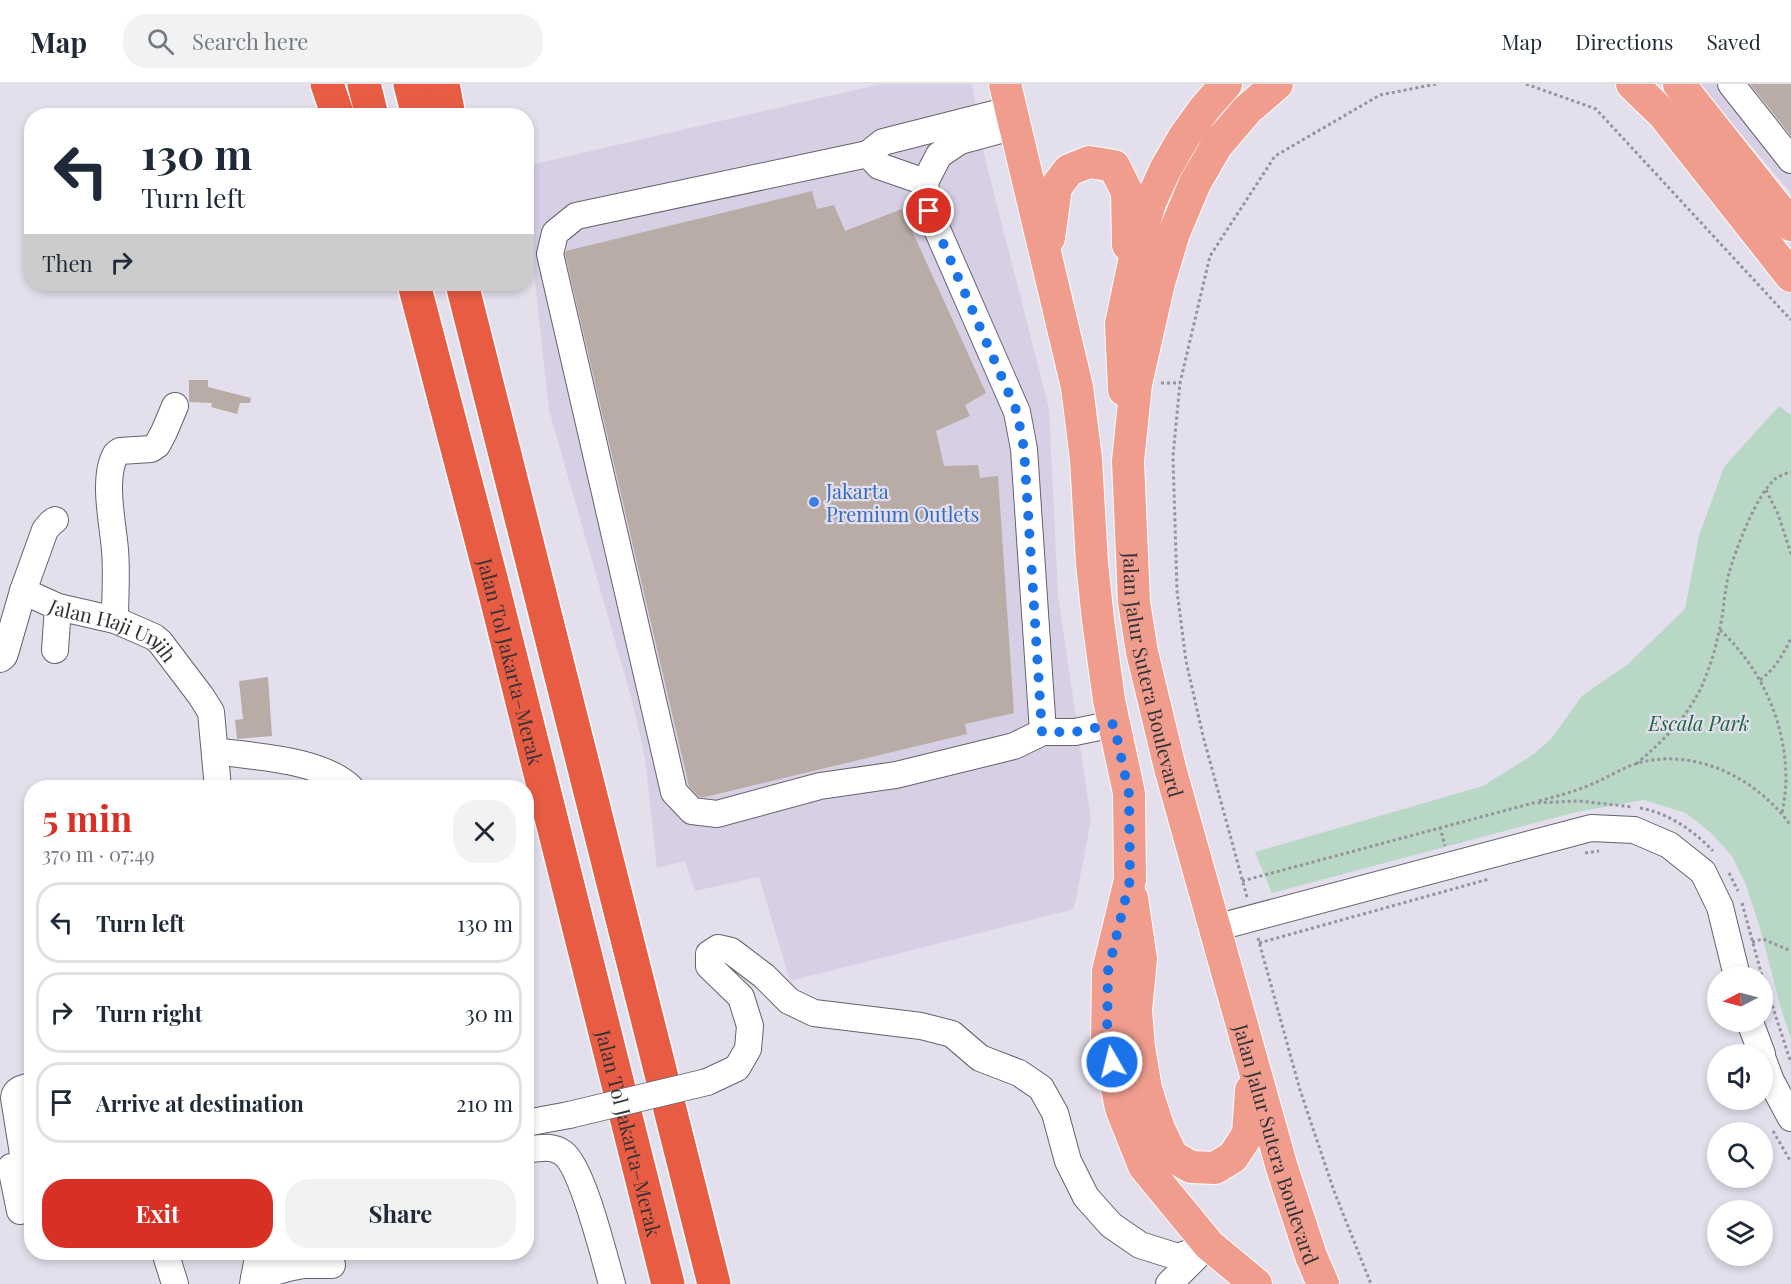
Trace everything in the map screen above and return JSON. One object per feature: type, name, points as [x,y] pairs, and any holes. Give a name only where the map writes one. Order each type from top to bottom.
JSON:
[{"type":"highway","points":[[327,84],[335,108]]},
{"type":"highway","points":[[364,84],[370,108]]},
{"type":"highway","points":[[410,84],[416,108]]},
{"type":"highway","points":[[443,84],[448,108]]},
{"type":"highway","points":[[404,291],[440,384]]},
{"type":"highway","name":"Jalan Tol Jakarta–Merak","points":[[416,291],[492,582],[668,1284]]},
{"type":"highway","points":[[464,291],[714,1284]]},
{"type":"highway","points":[[471,291],[476,338]]},
{"type":"main road","points":[[1121,324],[1138,243],[1150,203],[1184,137],[1226,84]]},
{"type":"main road","name":"Jalan Jalur Sutera Boulevard","points":[[1277,84],[1247,110],[1217,145],[1196,183],[1174,233],[1159,283],[1136,384],[1128,461],[1134,602],[1142,652],[1170,768],[1252,1064],[1282,1168],[1311,1256],[1323,1284]]},
{"type":"main road","points":[[1632,84],[1664,115],[1791,276]]},
{"type":"main road","points":[[1679,84],[1791,225]]},
{"type":"main road","name":"Jalan Jalur Sutera Boulevard","points":[[1011,107],[1077,387],[1086,459],[1098,620],[1114,724],[1129,794],[1130,880],[1108,971],[1107,1039],[1120,1108],[1144,1166],[1209,1245],[1256,1284]]},
{"type":"main road","points":[[1056,292],[1048,244],[1056,187],[1069,170],[1089,162],[1114,166],[1127,192],[1128,240],[1121,324],[1128,461]]},
{"type":"main road","points":[[1130,880],[1141,959],[1136,1010],[1138,1047],[1146,1089],[1159,1129],[1172,1156],[1191,1167],[1215,1168],[1233,1157],[1248,1134],[1252,1064]]},
{"type":"street","points":[[1731,84],[1791,160]]},
{"type":"street","points":[[1011,107],[882,142],[868,154],[576,216],[555,233],[550,254],[674,792],[692,811],[717,814],[820,786],[896,775],[1014,746],[1042,732],[1075,732],[1114,724]]},
{"type":"street","points":[[1011,107],[939,155],[925,182],[929,211],[1017,412],[1024,449],[1042,732]]},
{"type":"street","points":[[868,154],[879,166],[925,182]]},
{"type":"street","points":[[115,620],[115,551],[110,466],[116,454],[120,452],[151,449],[157,445],[176,406]]},
{"type":"street","points":[[22,591],[45,530],[55,520]]},
{"type":"street","name":"Jalan Haji Unjih","points":[[0,659],[6,650],[22,591],[58,607],[115,620],[154,638],[167,650],[211,712],[217,780]]},
{"type":"street","points":[[55,650],[58,607]]},
{"type":"street","points":[[215,751],[303,764],[343,780]]},
{"type":"street","points":[[1215,928],[1592,828],[1634,830],[1669,845],[1703,872],[1720,907],[1735,966]]},
{"type":"street","points":[[534,1122],[707,1082],[737,1068],[748,1049],[750,1026],[741,997],[709,966],[709,954],[718,948],[731,951],[764,976],[789,1001],[814,1013],[921,1026],[952,1034],[980,1059],[1018,1072],[1041,1088],[1055,1113],[1068,1161],[1086,1197],[1111,1225],[1140,1245],[1178,1257],[1209,1245]]},
{"type":"street","points":[[1773,1083],[1791,1119]]},
{"type":"street","points":[[20,1211],[14,1094],[24,1088]]},
{"type":"street","points":[[534,1149],[546,1147],[562,1152],[572,1163],[581,1181],[612,1284]]},
{"type":"street","points":[[1169,1284],[1209,1245]]},
{"type":"street","points":[[168,1260],[175,1284]]},
{"type":"street","points":[[258,1260],[254,1281],[303,1265],[332,1265]]},
{"type":"path","points":[[1371,1284],[1334,1191],[1300,1090],[1203,736],[1186,661],[1177,591],[1173,456],[1180,383],[1210,256],[1275,156],[1380,95],[1436,84]]},
{"type":"path","points":[[1526,84],[1596,109],[1791,320]]},
{"type":"path","points":[[1636,764],[1673,731],[1688,711],[1701,687],[1712,661],[1720,630],[1729,574],[1737,547],[1766,490],[1775,479],[1791,472]]},
{"type":"path","points":[[1766,490],[1778,514],[1791,554]]},
{"type":"path","points":[[1720,630],[1737,646],[1750,663],[1776,717],[1784,749],[1786,778],[1782,814]]},
{"type":"path","points":[[1760,680],[1781,658],[1791,638]]},
{"type":"path","points":[[1533,803],[1570,793],[1636,764],[1660,759],[1683,759],[1704,763],[1725,771],[1746,783],[1766,798],[1791,826]]},
{"type":"path","points":[[1581,854],[1600,851]]},
{"type":"path","points":[[1259,943],[1491,878]]},
{"type":"path","points":[[1753,942],[1763,939],[1791,951]]},
{"type":"path","points":[[1773,1010],[1791,1064]]},
{"type":"shaded area","name":"Jakarta Premium Outlets","points":[[881,84],[972,84],[983,150],[1049,409],[1058,595],[1091,820],[1074,909],[790,981],[759,877],[695,891],[685,861],[657,868],[645,757],[631,697],[549,410],[534,273],[534,164]]},
{"type":"shaded area","points":[[1699,84],[1791,84],[1791,193]]},
{"type":"green space","name":"Escala Park","points":[[1779,406],[1791,415],[1791,1039],[1773,978],[1773,966],[1770,966],[1746,885],[1732,856],[1711,833],[1686,813],[1644,800],[1576,812],[1272,893],[1255,852],[1483,786],[1534,754],[1551,739],[1582,696],[1628,664],[1685,609],[1699,536],[1724,467]]},
{"type":"building","points":[[1750,84],[1791,84],[1791,136]]},
{"type":"building","points":[[812,191],[817,209],[834,205],[845,231],[902,209],[986,393],[965,405],[970,416],[936,431],[944,466],[978,465],[980,478],[998,476],[1014,713],[965,724],[967,734],[699,797],[689,786],[565,254],[566,251]]},
{"type":"building","points":[[189,380],[208,380],[208,387],[251,398],[250,403],[240,403],[237,414],[211,407],[212,403],[189,402]]},
{"type":"building","points":[[268,677],[272,736],[237,739],[235,720],[243,719],[239,681]]},
{"type":"place","name":"Jakarta Premium Outlets","points":[[814,502]]},
{"type":"route","points":[[929,211],[1017,412],[1024,449],[1042,732],[1075,732],[1114,724],[1129,794],[1130,880],[1108,971],[1107,1039],[1112,1062]]}]
